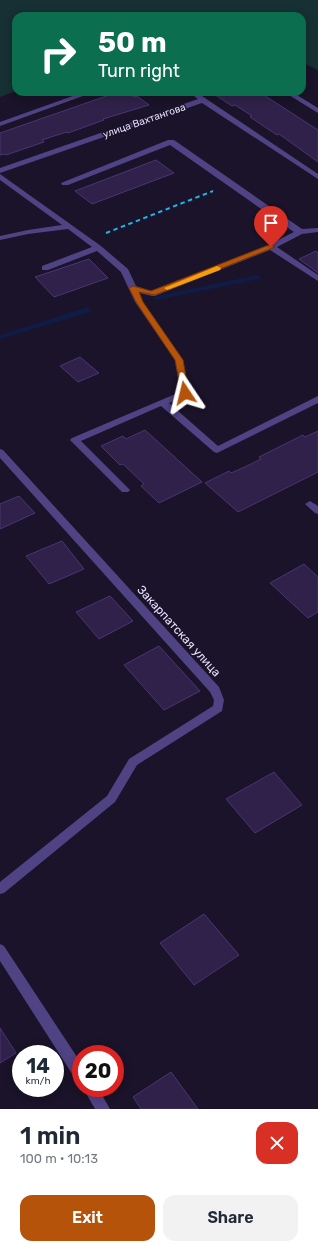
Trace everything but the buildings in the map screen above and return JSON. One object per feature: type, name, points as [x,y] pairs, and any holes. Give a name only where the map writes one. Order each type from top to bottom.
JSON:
[{"type":"street","points":[[0,124],[80,96]]},
{"type":"street","points":[[198,96],[318,177]]},
{"type":"street","points":[[294,96],[318,111]]},
{"type":"street","name":"улица Вахтангова","points":[[0,171],[203,100]]},
{"type":"street","points":[[65,183],[171,142],[300,232]]},
{"type":"street","points":[[0,176],[98,248],[125,271],[139,302],[179,360],[185,393],[75,440],[125,490]]},
{"type":"street","points":[[0,238],[70,227]]},
{"type":"street","points":[[133,288],[152,294],[271,247],[300,232],[318,230]]},
{"type":"street","points":[[271,247],[318,279]]},
{"type":"street","points":[[45,268],[98,248]]},
{"type":"street","points":[[163,403],[217,450],[318,399]]},
{"type":"street","name":"Закарпатская улица","points":[[0,452],[215,690],[219,700],[218,708],[133,762],[111,800],[0,889]]},
{"type":"street","points":[[310,504],[318,511]]},
{"type":"street","points":[[0,950],[72,1061]]},
{"type":"street","points":[[96,1097],[103,1109]]},
{"type":"green space","points":[[0,0],[318,0],[318,70],[306,64],[306,12],[12,12],[12,92],[0,97]]},
{"type":"waterway","points":[[156,298],[257,277]]},
{"type":"waterway","points":[[0,337],[88,310]]},
{"type":"railway","points":[[106,233],[213,191]]},
{"type":"slow traffic","points":[[167,288],[217,268]]},
{"type":"route","points":[[185,393],[179,360],[139,302],[133,288],[152,294],[271,247]]}]
